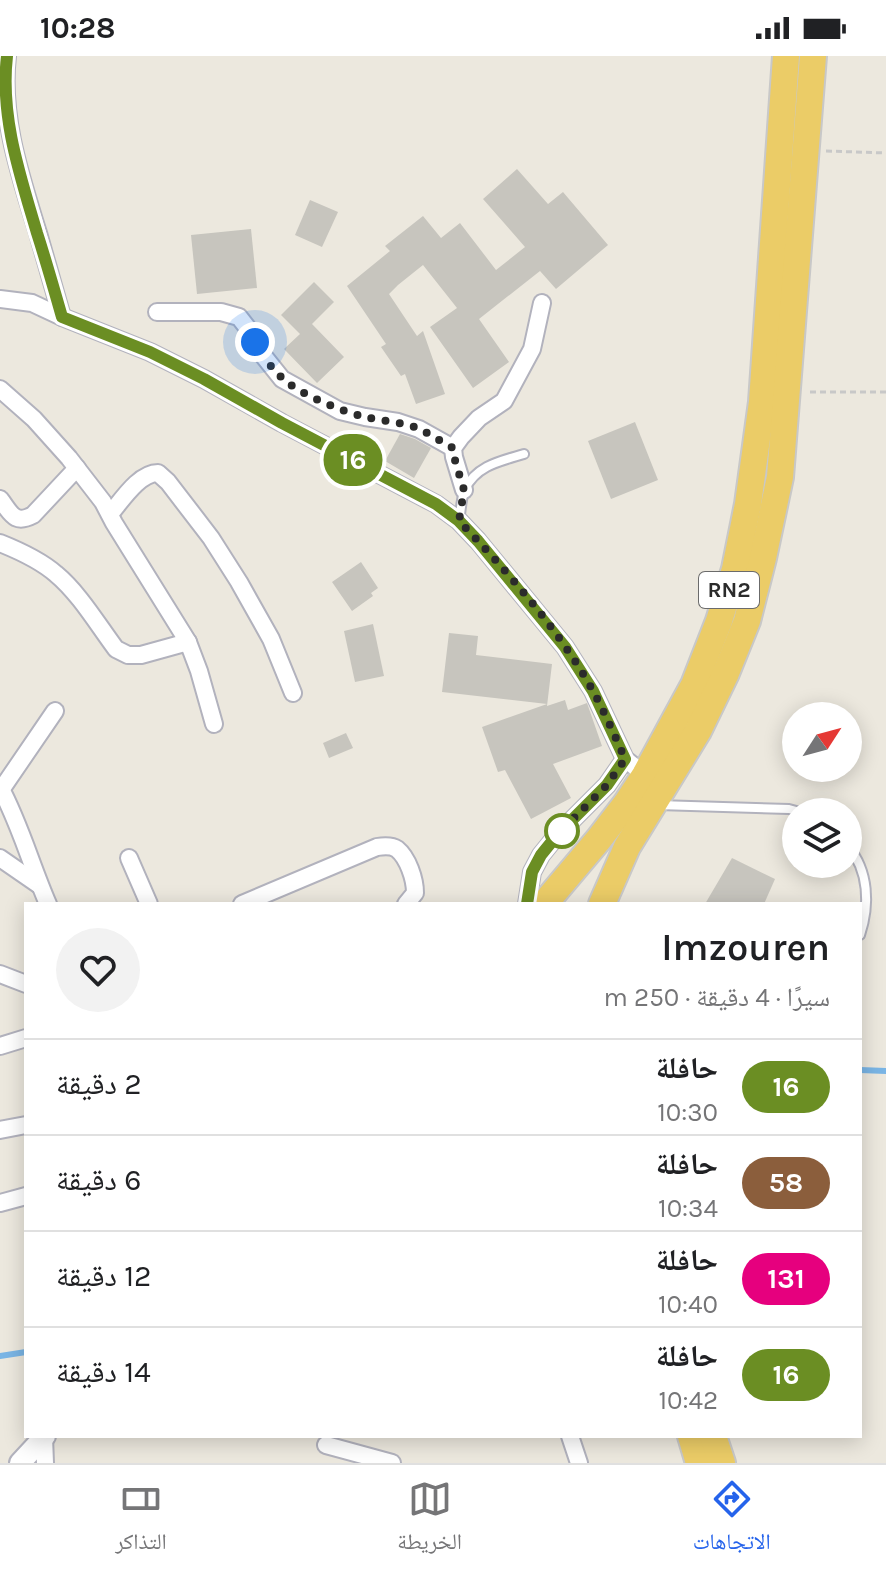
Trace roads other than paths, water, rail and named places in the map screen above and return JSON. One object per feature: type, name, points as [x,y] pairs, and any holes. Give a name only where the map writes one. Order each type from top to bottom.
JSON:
[{"type":"highway","name":"RN2","points":[[546,902],[617,816],[635,767],[694,685],[735,569],[746,517],[762,402],[786,56]]},
{"type":"highway","name":"RN2","points":[[603,902],[627,847],[698,731],[747,621],[780,477],[813,56]]},
{"type":"highway","points":[[692,1438],[699,1463]]},
{"type":"highway","points":[[714,1438],[722,1463]]},
{"type":"street","points":[[7,56],[6,106],[9,127],[22,183],[62,317]]},
{"type":"street","points":[[0,299],[32,303],[150,352],[204,379],[436,504],[459,521],[478,541],[565,647],[635,767],[607,785],[541,855],[532,872],[527,902]]},
{"type":"street","points":[[464,490],[453,448],[479,418],[504,401],[532,349],[542,303]]},
{"type":"street","points":[[157,312],[221,312],[239,317],[282,379],[340,411],[398,422],[419,429],[453,448]]},
{"type":"street","points":[[0,389],[34,419],[103,502],[188,642],[214,724]]},
{"type":"street","points":[[0,499],[13,516],[24,520],[33,515],[77,468]]},
{"type":"street","points":[[110,514],[151,473],[158,473],[168,482],[211,538],[239,582],[271,639],[293,693]]},
{"type":"street","points":[[0,543],[56,573],[116,649],[128,655],[141,655],[188,642]]},
{"type":"street","points":[[47,902],[1,788],[55,711]]},
{"type":"street","points":[[247,902],[377,847],[388,846],[397,849],[405,859],[415,881],[415,893],[408,902]]},
{"type":"street","points":[[0,858],[40,886]]},
{"type":"street","points":[[129,858],[148,902]]},
{"type":"street","points":[[0,974],[24,983]]},
{"type":"street","points":[[0,1046],[24,1039]]},
{"type":"street","points":[[0,1130],[24,1125]]},
{"type":"street","points":[[0,1203],[24,1197]]},
{"type":"street","points":[[20,1463],[42,1438]]},
{"type":"street","points":[[44,1438],[45,1463]]},
{"type":"street","points":[[571,1438],[579,1463]]},
{"type":"street","points":[[322,1463],[327,1440],[392,1463]]},
{"type":"lane","points":[[459,521],[464,490],[476,473],[493,463],[524,454]]},
{"type":"lane","points":[[653,805],[782,809]]},
{"type":"lane","points":[[862,874],[867,889],[866,919],[862,930]]},
{"type":"waterway","points":[[862,1070],[886,1071]]},
{"type":"waterway","points":[[0,1356],[24,1352]]}]
